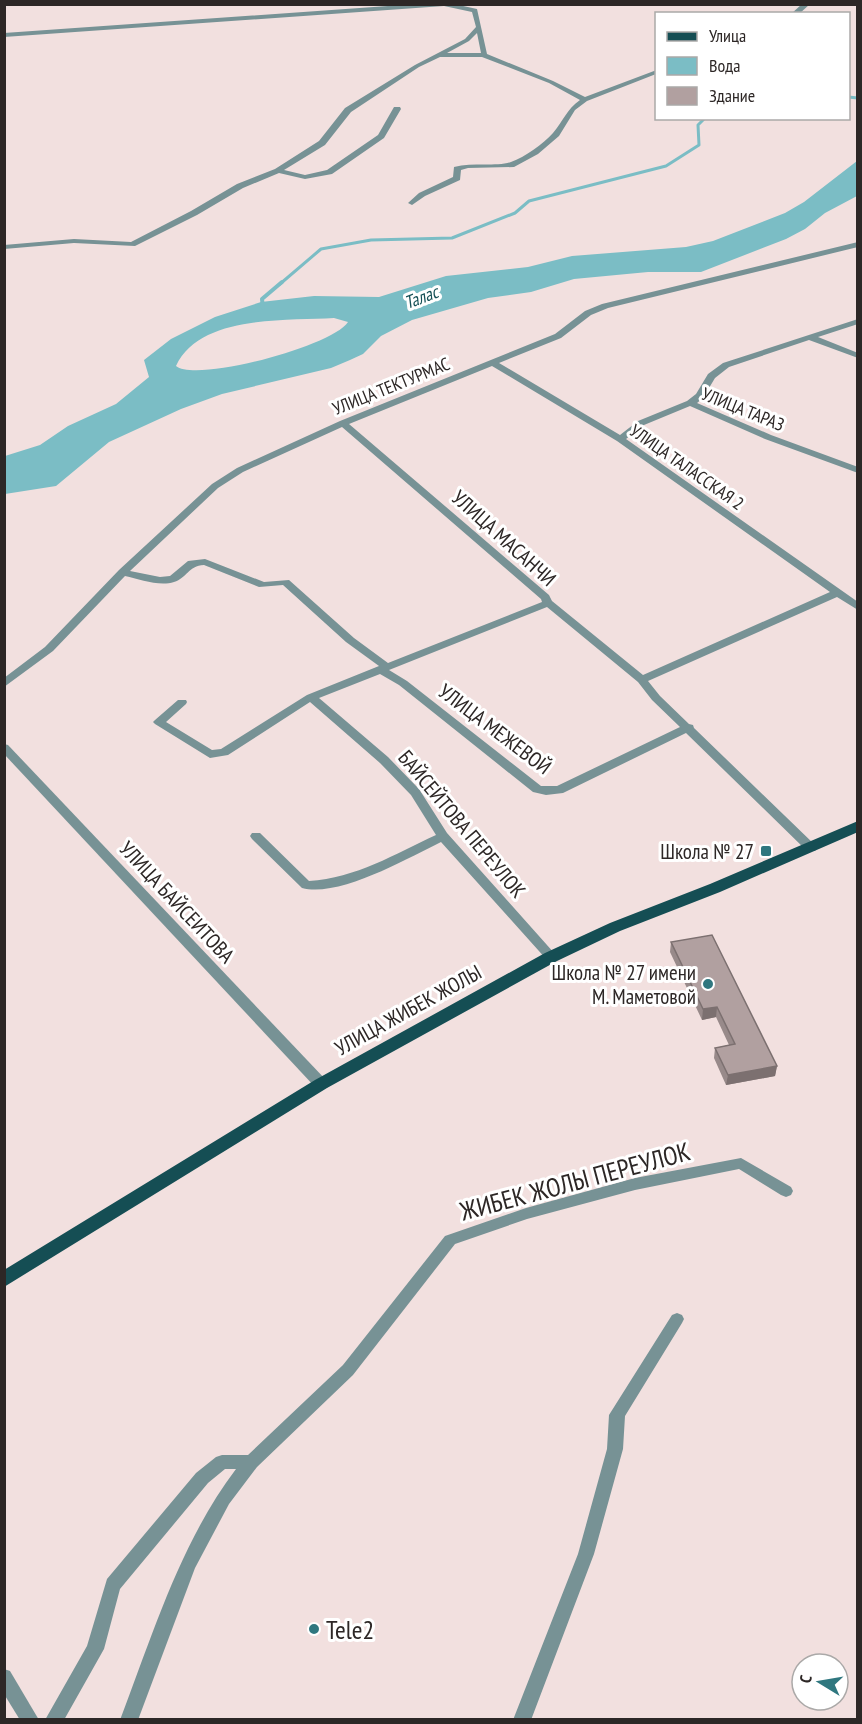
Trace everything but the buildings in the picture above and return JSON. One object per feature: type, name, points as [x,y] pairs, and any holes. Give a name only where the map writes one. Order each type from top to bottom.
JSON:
[{"type":"main road","name":"УЛИЦА ЖИБЕК ЖОЛЫ","points":[[4,1280],[321,1084],[551,957],[615,927],[811,848],[858,826]]},
{"type":"street","points":[[4,35],[179,21],[449,5],[476,7],[485,52],[483,55]]},
{"type":"street","points":[[4,247],[74,241],[132,244],[194,213],[240,186],[279,171],[322,143],[348,110],[435,55],[467,40],[479,27]]},
{"type":"street","points":[[435,55],[483,55],[551,82],[585,100]]},
{"type":"street","points":[[412,203],[420,193],[448,185],[457,178],[457,169],[468,166],[511,165],[535,152],[556,134],[572,109],[585,100],[655,73]]},
{"type":"street","points":[[279,171],[304,177],[329,172],[381,136],[397,109]]},
{"type":"street","name":"УЛИЦА ТЕКТУРМАС","points":[[4,684],[49,649],[123,572],[215,486],[240,470],[343,423],[558,336],[588,313],[605,306],[858,244]]},
{"type":"street","points":[[690,403],[700,396],[711,376],[726,365],[858,321]]},
{"type":"street","points":[[808,337],[858,356]]},
{"type":"street","name":"УЛИЦА ТАЛАССКАЯ 2","points":[[493,363],[620,439],[858,607]]},
{"type":"street","name":"УЛИЦА ТАРАЗ","points":[[620,439],[641,423],[690,403],[768,437],[858,470]]},
{"type":"street","name":"УЛИЦА МАСАНЧИ","points":[[343,423],[545,597],[548,603],[642,680],[656,698],[811,848]]},
{"type":"street","points":[[123,572],[167,580],[173,579],[192,563],[205,562],[263,585],[285,582],[383,668]]},
{"type":"street","points":[[642,680],[837,593]]},
{"type":"street","points":[[182,702],[159,722],[210,754],[224,752],[311,698],[548,603]]},
{"type":"street","name":"УЛИЦА МЕЖЕВОЙ","points":[[383,668],[537,789],[546,792],[559,790],[688,727]]},
{"type":"street","name":"БАЙСЕЙТОВА ПЕРЕУЛОК","points":[[311,698],[384,760],[415,792],[443,836],[551,957]]},
{"type":"street","name":"УЛИЦА БАЙСЕИТОВА","points":[[4,747],[321,1084]]},
{"type":"street","points":[[256,836],[306,885],[327,886],[354,877],[443,836]]},
{"type":"street","name":"ЖИБЕК ЖОЛЫ ПЕРЕУЛОК","points":[[129,1719],[188,1565],[223,1499],[251,1462],[348,1370],[450,1240],[526,1214],[635,1184],[741,1163],[786,1191]]},
{"type":"street","points":[[522,1719],[586,1554],[615,1449],[617,1415],[676,1319]]},
{"type":"street","points":[[54,1719],[95,1649],[113,1585],[202,1478],[222,1462],[251,1462]]},
{"type":"street","points":[[4,1677],[30,1719]]},
{"type":"water","name":"Талас","points":[[857,161],[857,196],[825,213],[805,229],[786,239],[701,272],[648,272],[574,279],[531,292],[488,298],[412,320],[381,336],[363,354],[331,368],[222,394],[181,409],[109,442],[56,486],[5,494],[5,456],[40,445],[68,426],[116,404],[149,377],[144,360],[171,339],[215,317],[261,302],[314,296],[379,297],[446,276],[528,267],[572,256],[686,247],[713,241],[785,213],[804,202]],"holes":[[[334,318],[348,322],[318,341],[264,359],[209,370],[189,370],[176,366],[188,349],[204,337],[224,329],[293,319]]]},
{"type":"waterway","points":[[850,97],[858,98]]},
{"type":"waterway","points":[[280,284],[321,249],[371,240],[452,238],[515,213],[529,201],[666,166],[699,145],[698,125],[703,120]]},
{"type":"waterway","points":[[263,308],[262,299],[282,282]]},
{"type":"place","name":"Школа № 27","points":[[766,851]]},
{"type":"place","name":"Школа № 27 имени М. Маметовой","points":[[708,984]]},
{"type":"place","name":"Tele2","points":[[314,1629]]}]
